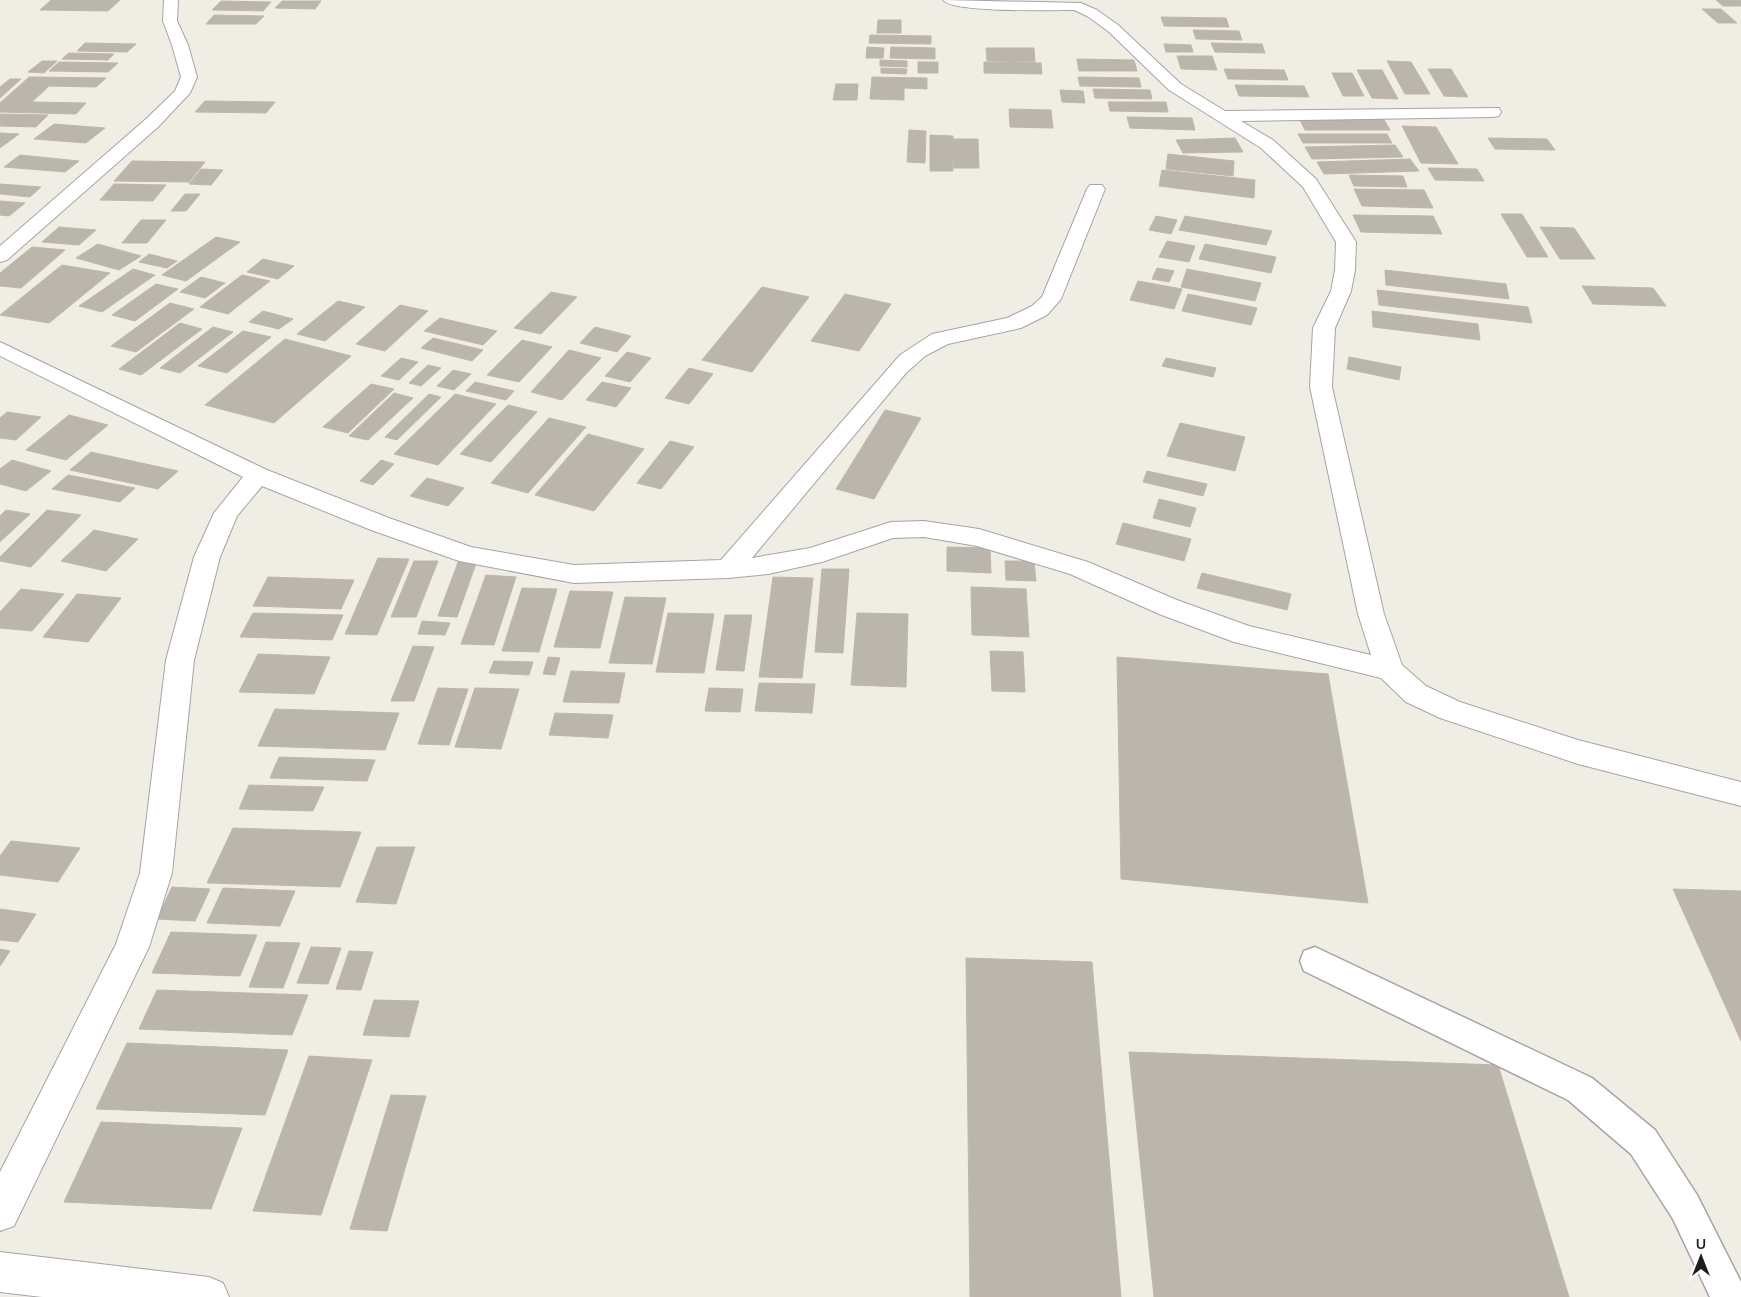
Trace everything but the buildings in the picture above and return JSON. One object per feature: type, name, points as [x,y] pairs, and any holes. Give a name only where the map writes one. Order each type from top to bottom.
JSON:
[{"type":"street","points":[[0,256],[152,123],[182,93],[189,77],[180,45],[170,21],[171,0]]},
{"type":"street","points":[[950,0],[985,5],[1068,6],[1084,10],[1113,28],[1175,88],[1267,144],[1310,184],[1346,242],[1341,291],[1324,328],[1321,387],[1370,614],[1390,670],[1416,694],[1450,710],[1578,752],[1741,794]]},
{"type":"street","points":[[1221,116],[1493,112]]},
{"type":"street","points":[[728,569],[898,368],[916,351],[940,339],[1029,319],[1043,310],[1051,300],[1096,189]]},
{"type":"street","points":[[0,348],[258,475],[380,524],[468,555],[574,574],[728,569],[768,565],[813,556],[891,530],[924,529],[979,538],[1079,568],[1168,607],[1244,635],[1390,670]]},
{"type":"street","points":[[0,1212],[132,947],[156,873],[180,660],[207,557],[226,513],[258,475]]},
{"type":"street","points":[[0,1272],[209,1297]]},
{"type":"lane","points":[[1315,961],[1580,1089],[1643,1142],[1685,1208],[1728,1297]]}]
